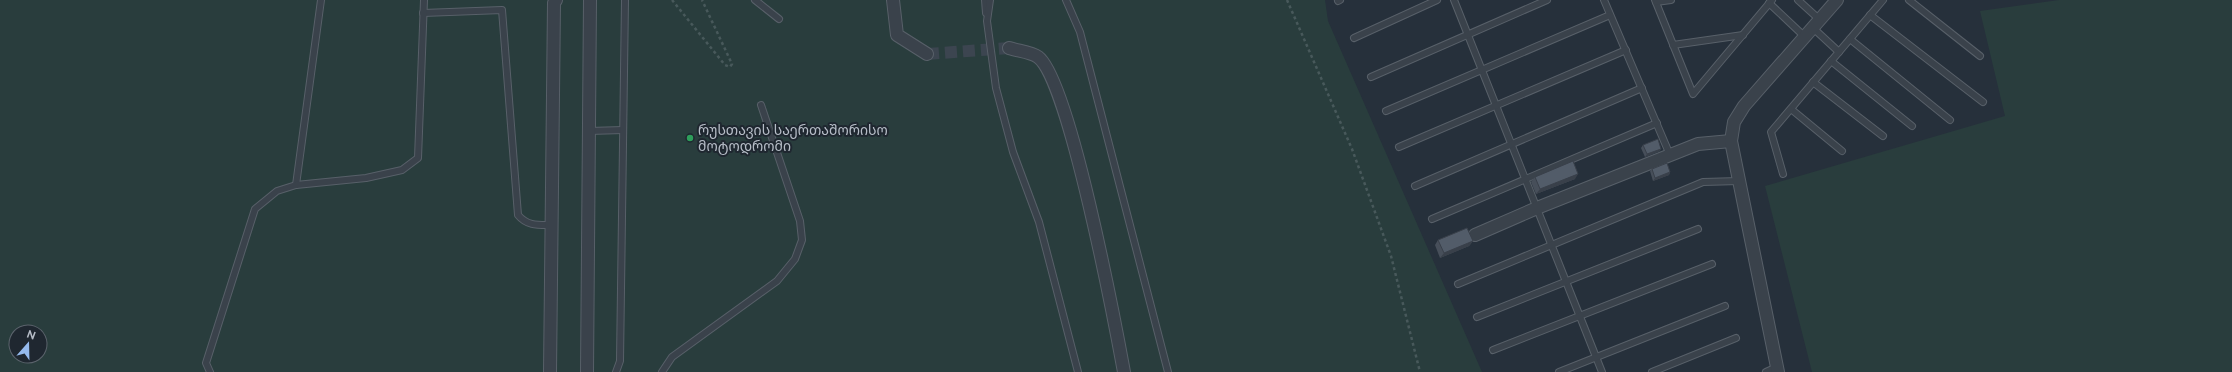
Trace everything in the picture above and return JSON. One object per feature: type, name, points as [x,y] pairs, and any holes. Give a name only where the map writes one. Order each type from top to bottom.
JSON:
[{"type":"street","points":[[550,372],[554,4],[556,0]]},
{"type":"street","points":[[894,0],[896,35],[927,54]]},
{"type":"street","points":[[1774,370],[1731,141],[1734,122],[1744,106],[1837,0]]},
{"type":"street","points":[[587,372],[590,131],[588,2]]},
{"type":"street","points":[[1009,48],[1038,57],[1054,78],[1066,114],[1088,203],[1124,372]]},
{"type":"street","points":[[1475,235],[1537,208],[1698,144],[1731,141]]},
{"type":"lane","points":[[296,185],[321,0]]},
{"type":"lane","points":[[210,372],[206,363],[255,209],[277,191],[296,185],[366,178],[402,170],[418,158],[424,0]]},
{"type":"lane","points":[[616,372],[620,361],[625,0]]},
{"type":"lane","points":[[755,0],[779,19]]},
{"type":"lane","points":[[985,0],[996,88],[1013,152],[1039,222],[1078,372]]},
{"type":"lane","points":[[987,21],[990,0]]},
{"type":"lane","points":[[1066,0],[1080,32],[1168,372]]},
{"type":"lane","points":[[1354,38],[1437,0]]},
{"type":"lane","points":[[1454,0],[1602,372]]},
{"type":"lane","points":[[1371,76],[1547,0]]},
{"type":"lane","points":[[1604,0],[1670,155]]},
{"type":"lane","points":[[1671,0],[1655,1],[1693,94],[1771,2],[1812,28],[1838,52]]},
{"type":"lane","points":[[1798,0],[1812,28]]},
{"type":"lane","points":[[1783,174],[1770,132],[1883,0]]},
{"type":"lane","points":[[1909,0],[1980,56]]},
{"type":"lane","points":[[423,13],[502,10],[518,215],[524,222],[533,225],[552,226]]},
{"type":"lane","points":[[1386,111],[1610,15]]},
{"type":"lane","points":[[1870,15],[1983,102]]},
{"type":"lane","points":[[1673,44],[1743,35]]},
{"type":"lane","points":[[1850,39],[1950,120]]},
{"type":"lane","points":[[1399,147],[1626,50]]},
{"type":"lane","points":[[1831,61],[1912,126]]},
{"type":"lane","points":[[1813,82],[1883,136]]},
{"type":"lane","points":[[1415,186],[1642,88]]},
{"type":"lane","points":[[662,372],[672,357],[777,281],[795,259],[802,240],[800,221],[761,105]]},
{"type":"lane","points":[[1790,109],[1842,151]]},
{"type":"lane","points":[[1432,219],[1657,123]]},
{"type":"lane","points":[[590,131],[623,130]]},
{"type":"lane","points":[[1458,284],[1703,182],[1739,181]]},
{"type":"lane","points":[[1477,316],[1698,229]]},
{"type":"lane","points":[[1493,350],[1712,264]]},
{"type":"lane","points":[[1559,372],[1724,306]]},
{"type":"lane","points":[[1652,372],[1736,338]]},
{"type":"path","points":[[672,0],[725,65],[730,67],[732,64],[702,0]]},
{"type":"path","points":[[1287,0],[1352,149],[1392,256],[1420,372]]},
{"type":"green space","name":"რუსთავის საერთაშორისო მოტოდრომი","points":[[0,0],[1325,0],[1328,21],[1482,372],[0,372]]},
{"type":"green space","points":[[2059,0],[2232,0],[2232,372],[1812,372],[1765,186],[2005,116],[1980,11]]},
{"type":"building","points":[[1658,139],[1661,149],[1647,154],[1643,145]]},
{"type":"building","points":[[1573,161],[1578,174],[1540,189],[1535,177]]},
{"type":"building","points":[[1667,163],[1670,172],[1655,178],[1652,169]]},
{"type":"building","points":[[1467,228],[1473,241],[1444,253],[1438,240]]},
{"type":"tunnel","points":[[927,54],[1009,48]]},
{"type":"place","name":"რუსთავის საერთაშორისო მოტოდრომი","points":[[690,138]]}]
